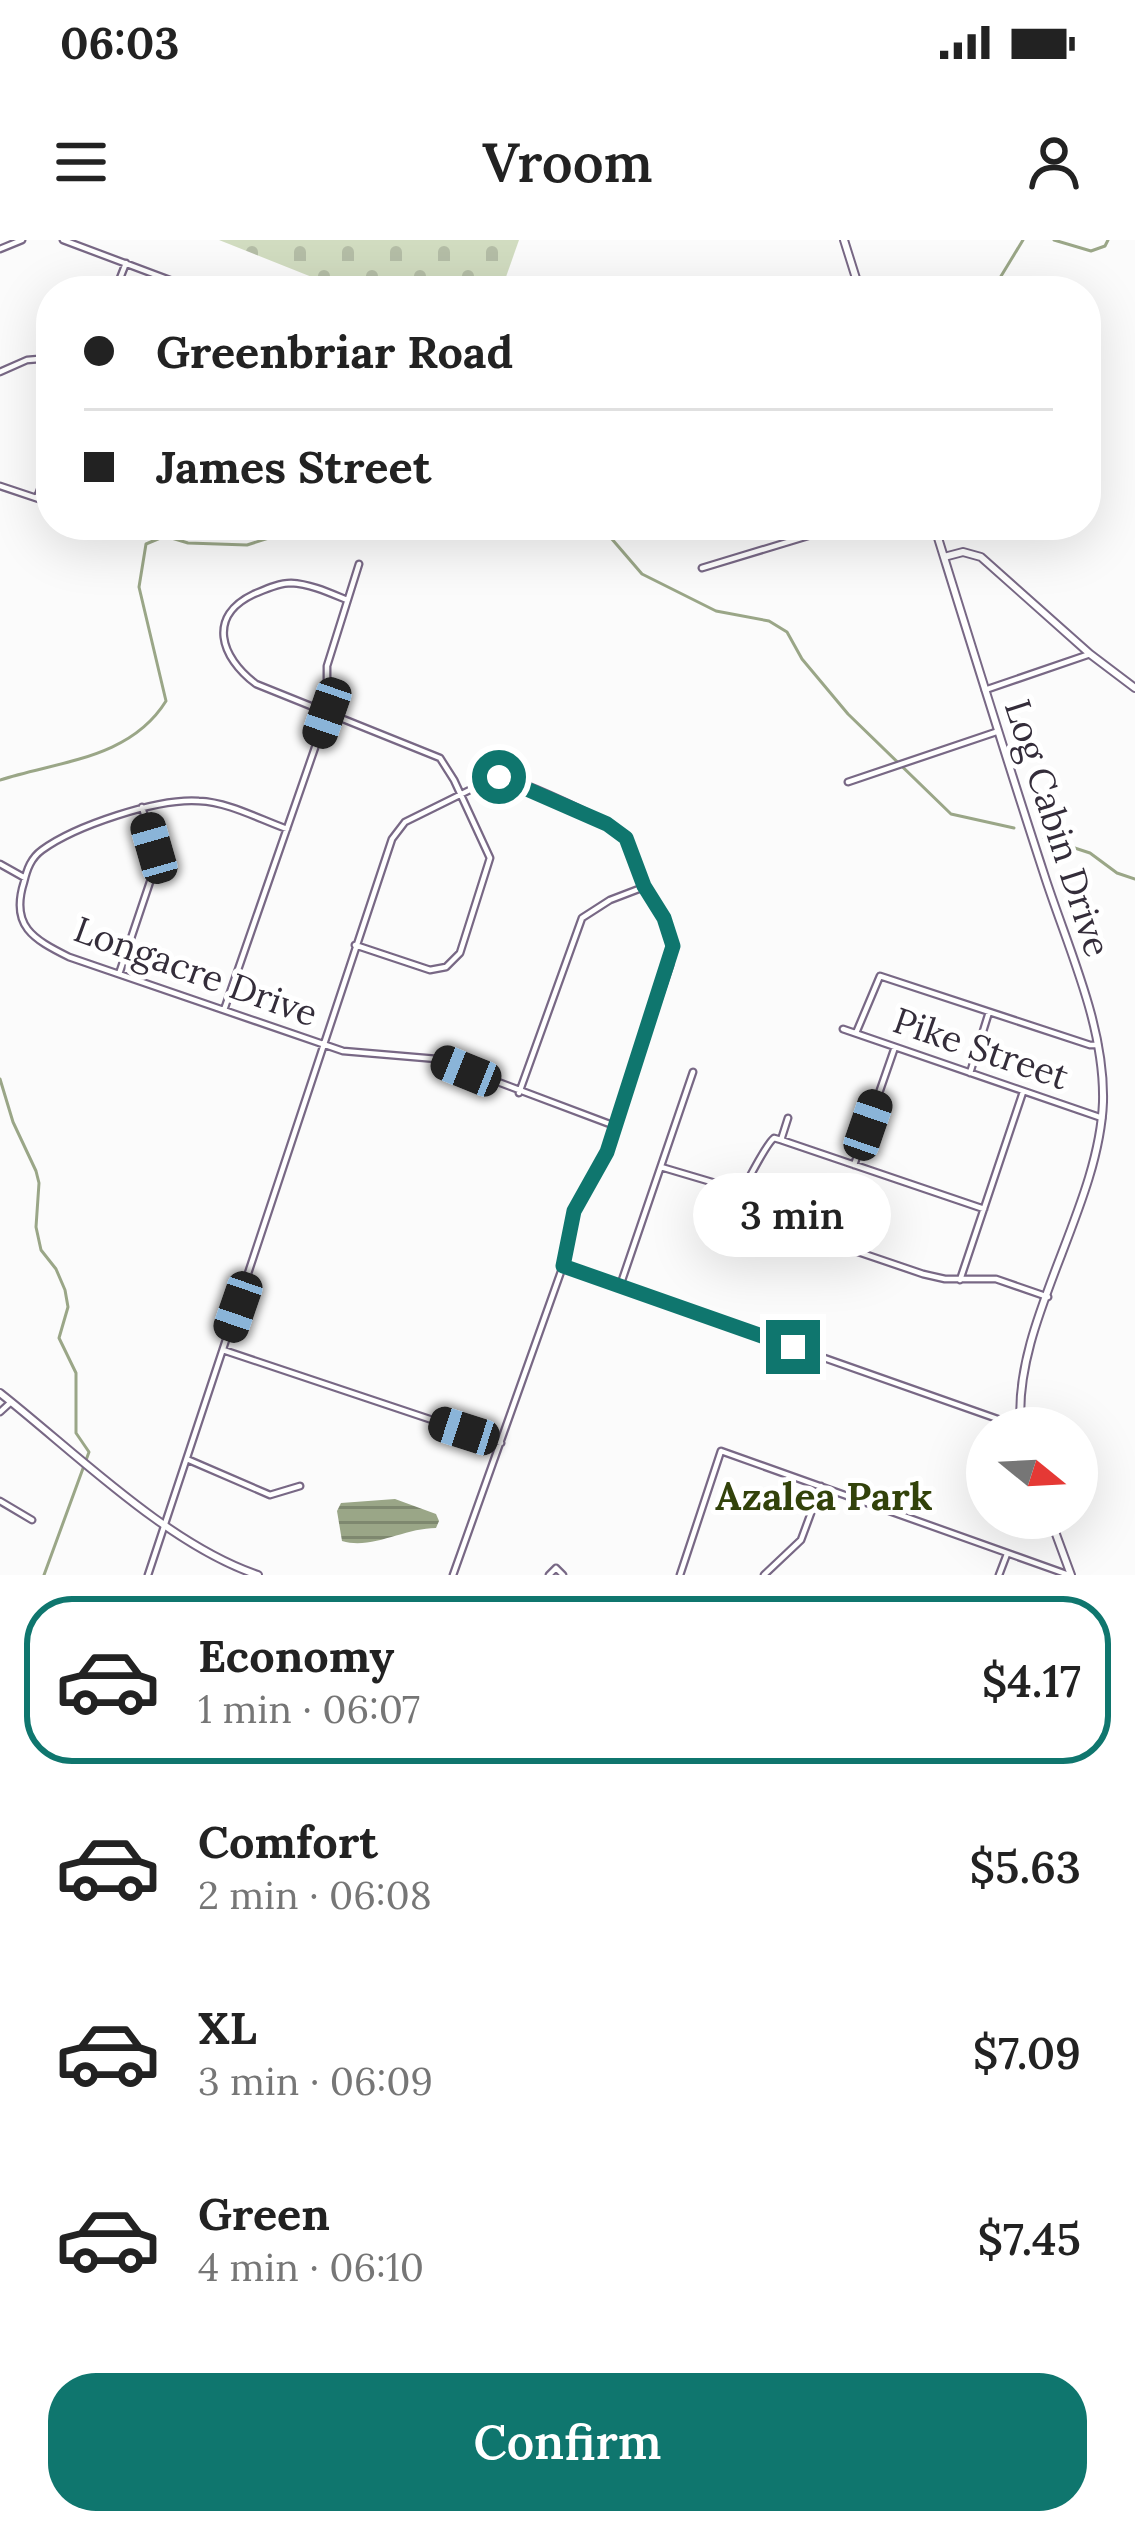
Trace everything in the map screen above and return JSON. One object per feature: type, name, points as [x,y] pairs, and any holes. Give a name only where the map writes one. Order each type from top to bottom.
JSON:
[{"type":"street","points":[[0,249],[22,240]]},
{"type":"street","points":[[63,240],[160,276]]},
{"type":"street","points":[[844,240],[855,276]]},
{"type":"street","points":[[121,276],[126,263]]},
{"type":"street","points":[[0,372],[36,359]]},
{"type":"street","points":[[0,486],[36,498]]},
{"type":"street","points":[[702,568],[794,540]]},
{"type":"street","name":"Log Cabin Drive","points":[[939,540],[1098,1045],[1102,1118],[1095,1156],[1023,1374],[1022,1407]]},
{"type":"street","points":[[944,557],[964,552],[982,557],[1135,688]]},
{"type":"street","points":[[224,1010],[327,713],[327,666],[359,564]]},
{"type":"street","points":[[347,600],[305,585],[280,585],[234,604],[222,623],[229,649],[244,675],[256,684],[440,758],[489,851],[490,863],[457,958],[446,967],[430,970],[356,945]]},
{"type":"street","points":[[985,690],[1090,654]]},
{"type":"street","points":[[848,782],[998,732]]},
{"type":"street","points":[[148,1575],[321,1044],[398,830],[405,822],[492,778],[505,778],[607,824],[626,838],[673,946],[600,1168],[574,1211],[563,1266],[453,1575]]},
{"type":"street","points":[[0,864],[25,878],[32,859],[43,849],[142,807],[202,800],[287,829]]},
{"type":"street","points":[[119,974],[154,867],[154,848],[142,807]]},
{"type":"street","name":"Longacre Drive","points":[[25,878],[18,908],[28,931],[70,957],[352,1054],[425,1056],[615,1126]]},
{"type":"street","points":[[520,1093],[581,918],[644,886]]},
{"type":"street","points":[[856,1033],[877,977],[883,976],[1098,1045]]},
{"type":"street","points":[[970,1073],[989,1012]]},
{"type":"street","name":"Pike Street","points":[[843,1029],[1102,1118]]},
{"type":"street","points":[[854,1165],[895,1047]]},
{"type":"street","points":[[620,1286],[693,1072]]},
{"type":"street","points":[[960,1280],[1023,1091]]},
{"type":"street","points":[[781,1140],[788,1118]]},
{"type":"street","points":[[742,1191],[774,1138],[984,1208]]},
{"type":"street","points":[[661,1167],[742,1191],[755,1212],[773,1223],[923,1274],[996,1279],[1048,1297]]},
{"type":"street","points":[[563,1266],[966,1408]]},
{"type":"street","points":[[224,1350],[501,1444]]},
{"type":"street","points":[[0,1393],[165,1526],[198,1549],[251,1574]]},
{"type":"street","points":[[0,1412],[11,1402]]},
{"type":"street","points":[[680,1575],[721,1451],[1070,1575]]},
{"type":"street","points":[[188,1460],[269,1495],[301,1486]]},
{"type":"street","points":[[764,1575],[801,1540],[821,1486]]},
{"type":"street","points":[[0,1501],[32,1520]]},
{"type":"street","points":[[1057,1539],[1070,1575]]},
{"type":"street","points":[[999,1575],[1007,1554]]},
{"type":"street","points":[[548,1575],[556,1568],[563,1575]]},
{"type":"green space","points":[[219,240],[519,240],[506,276],[309,276]]},
{"type":"shaded area","points":[[395,1499],[436,1514],[436,1528],[365,1543],[342,1541],[337,1511],[341,1503]]},
{"type":"waterway","points":[[1001,276],[1023,240]]},
{"type":"waterway","points":[[1054,240],[1091,251],[1108,240]]},
{"type":"waterway","points":[[0,780],[113,746],[151,720],[166,701],[139,587],[146,544],[156,540]]},
{"type":"waterway","points":[[178,540],[247,545],[263,540]]},
{"type":"waterway","points":[[613,540],[642,574],[716,611],[769,621],[787,632],[802,659],[848,714],[951,814],[1014,828]]},
{"type":"waterway","points":[[1044,838],[1090,853],[1117,873],[1135,879]]},
{"type":"waterway","points":[[0,1079],[39,1183],[36,1227],[41,1250],[65,1290],[68,1307],[59,1338],[76,1373],[76,1433],[89,1452],[44,1575]]},
{"type":"district","name":"Azalea Park","points":[[824,1496]]},
{"type":"route","points":[[499,777],[607,824],[626,838],[673,946],[607,1152],[574,1211],[563,1266],[793,1347]]}]
